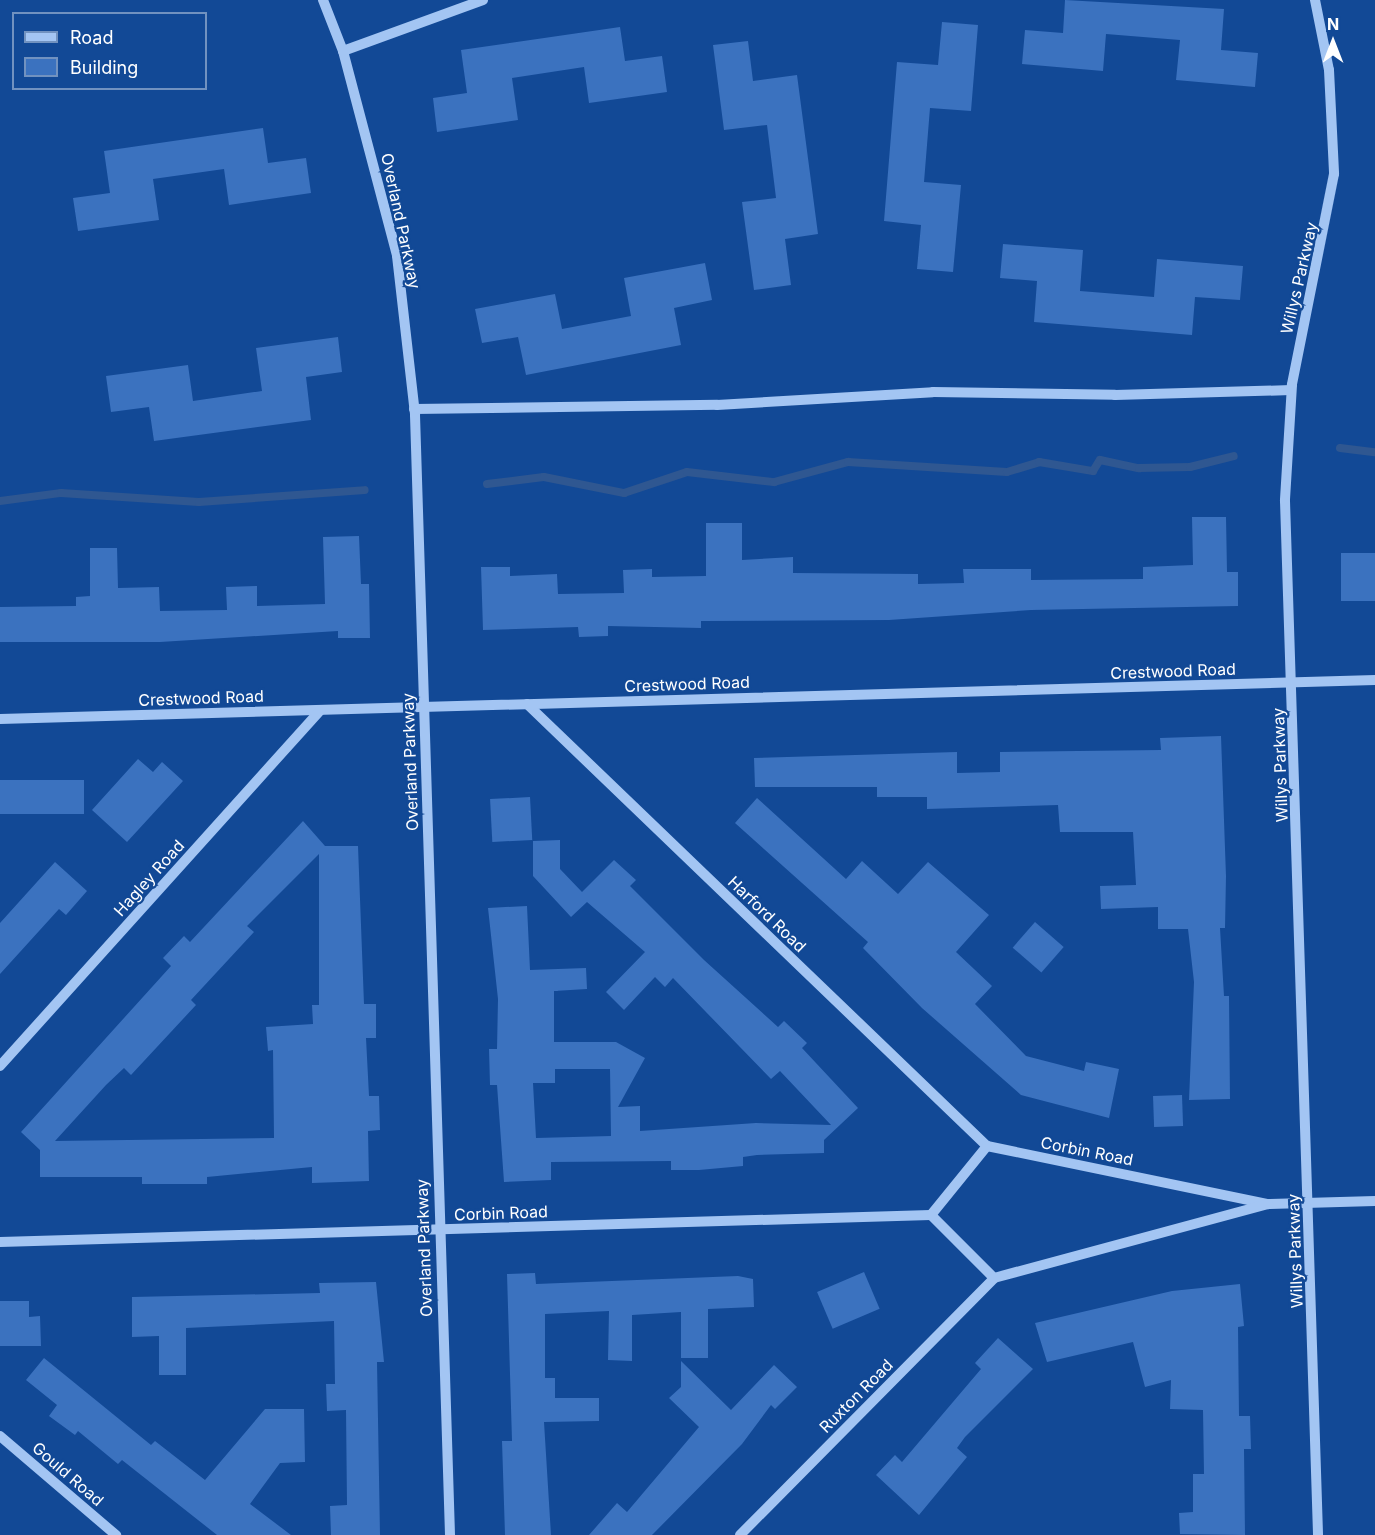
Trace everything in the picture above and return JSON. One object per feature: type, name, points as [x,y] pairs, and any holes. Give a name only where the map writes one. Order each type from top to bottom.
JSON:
[{"type":"street","name":"Overland Parkway","points":[[323,0],[343,51],[397,256],[414,409],[438,1229],[450,1535]]},
{"type":"street","points":[[343,51],[483,0]]},
{"type":"street","name":"Willys Parkway","points":[[1315,0],[1329,70],[1334,174],[1291,390],[1285,501],[1293,682],[1318,1535]]},
{"type":"street","points":[[414,409],[717,405],[933,392],[1115,395],[1291,390]]},
{"type":"street","name":"Crestwood Road","points":[[0,719],[1375,680]]},
{"type":"street","name":"Harford Road","points":[[527,704],[987,1146]]},
{"type":"street","name":"Hagley Road","points":[[0,1066],[320,710]]},
{"type":"street","points":[[987,1146],[931,1215],[994,1278]]},
{"type":"street","name":"Corbin Road","points":[[987,1146],[1268,1204],[1375,1201]]},
{"type":"street","name":"Corbin Road","points":[[994,1278],[1268,1204]]},
{"type":"street","name":"Corbin Road","points":[[0,1242],[931,1215]]},
{"type":"street","name":"Ruxton Road","points":[[740,1535],[994,1278]]},
{"type":"street","name":"Gould Road","points":[[0,1436],[116,1535]]},
{"type":"building","points":[[1065,0],[1224,9],[1221,50],[1258,53],[1255,87],[1176,80],[1180,40],[1106,34],[1103,71],[1022,64],[1025,30],[1063,33]]},
{"type":"building","points":[[942,22],[978,25],[971,111],[930,108],[924,182],[961,185],[953,272],[917,269],[921,225],[884,221],[897,62],[938,65]]},
{"type":"building","points":[[620,27],[625,61],[662,56],[667,92],[589,103],[584,67],[512,78],[518,120],[437,132],[433,98],[467,93],[461,50]]},
{"type":"building","points":[[748,41],[753,81],[797,75],[818,234],[785,239],[791,285],[754,290],[742,202],[776,198],[767,125],[724,130],[713,45]]},
{"type":"building","points":[[263,128],[268,163],[306,158],[311,193],[229,205],[224,169],[153,179],[159,220],[78,231],[73,198],[110,193],[104,151]]},
{"type":"building","points":[[1003,244],[1083,250],[1080,291],[1154,297],[1157,259],[1243,266],[1240,300],[1195,297],[1192,335],[1034,322],[1037,281],[1000,278]]},
{"type":"building","points":[[705,263],[712,300],[674,308],[681,345],[526,375],[518,337],[482,343],[475,309],[555,294],[562,329],[631,316],[624,278]]},
{"type":"building","points":[[338,337],[342,372],[306,377],[311,420],[154,441],[149,407],[111,412],[106,376],[188,365],[193,401],[262,391],[256,348]]},
{"type":"building","points":[[1192,517],[1226,517],[1227,572],[1238,572],[1238,606],[1031,610],[889,620],[701,621],[701,628],[608,626],[608,636],[579,637],[578,627],[483,630],[481,567],[510,567],[510,576],[557,574],[558,594],[624,593],[623,570],[652,569],[652,577],[706,576],[706,523],[742,523],[742,560],[793,557],[793,573],[918,574],[918,584],[964,583],[963,569],[1031,569],[1031,580],[1143,579],[1143,567],[1193,565]]},
{"type":"building","points":[[359,536],[361,584],[369,584],[370,638],[338,638],[338,631],[160,642],[0,642],[0,607],[76,606],[76,597],[90,596],[90,548],[117,548],[118,588],[159,587],[160,611],[227,610],[226,587],[257,586],[257,606],[325,604],[323,537]]},
{"type":"building","points":[[1341,553],[1375,553],[1375,601],[1341,601]]},
{"type":"building","points":[[1221,736],[1226,876],[1225,928],[1220,928],[1224,996],[1229,996],[1230,1099],[1189,1100],[1194,982],[1188,929],[1158,929],[1158,907],[1101,909],[1100,886],[1136,885],[1133,832],[1060,832],[1058,805],[927,809],[927,797],[877,797],[877,787],[755,787],[754,758],[957,752],[957,773],[1000,772],[1000,752],[1161,750],[1160,738]]},
{"type":"building","points":[[138,759],[153,772],[162,762],[183,781],[127,842],[92,810]]},
{"type":"building","points":[[0,780],[84,780],[84,814],[0,814]]},
{"type":"building","points":[[530,797],[532,840],[492,842],[490,799]]},
{"type":"building","points":[[757,798],[846,879],[862,861],[898,894],[928,862],[989,915],[956,952],[992,986],[975,1004],[1026,1056],[1084,1071],[1086,1062],[1119,1069],[1109,1118],[1021,1095],[922,1008],[863,948],[868,942],[735,823]]},
{"type":"building","points":[[303,821],[325,846],[358,846],[364,1004],[376,1004],[376,1038],[366,1038],[369,1096],[379,1096],[380,1130],[368,1131],[369,1181],[312,1183],[312,1167],[207,1177],[207,1184],[142,1184],[142,1177],[40,1177],[40,1150],[21,1132],[171,966],[163,958],[184,936],[190,942]],"holes":[[[319,854],[319,1005],[312,1005],[313,1024],[266,1027],[268,1051],[273,1050],[274,1138],[55,1141],[124,1068],[131,1075],[196,1005],[191,1000],[254,932],[247,926]]]},
{"type":"building","points":[[560,840],[560,869],[582,892],[614,860],[636,880],[630,886],[704,960],[778,1027],[784,1021],[807,1043],[802,1048],[858,1108],[824,1140],[824,1153],[757,1155],[743,1157],[743,1166],[699,1170],[671,1170],[671,1161],[551,1162],[551,1180],[504,1182],[497,1085],[490,1085],[489,1049],[497,1049],[498,999],[488,908],[527,906],[530,970],[586,968],[587,989],[554,991],[554,1042],[616,1042],[645,1058],[618,1107],[640,1106],[640,1131],[756,1123],[831,1125],[780,1071],[771,1079],[673,978],[665,987],[655,977],[624,1010],[606,992],[645,952],[587,902],[571,917],[533,876],[533,841]],"holes":[[[555,1069],[610,1069],[611,1136],[536,1138],[533,1083],[555,1083]]]},
{"type":"building","points":[[55,862],[87,891],[66,915],[59,909],[0,974],[0,923]]},
{"type":"building","points":[[1035,922],[1064,947],[1041,973],[1013,948]]},
{"type":"building","points":[[1182,1095],[1183,1126],[1154,1127],[1153,1096]]},
{"type":"building","points":[[864,1272],[880,1309],[833,1329],[817,1292]]},
{"type":"building","points":[[535,1273],[536,1284],[738,1276],[753,1279],[754,1307],[708,1309],[708,1358],[681,1358],[681,1312],[632,1315],[632,1361],[608,1360],[609,1311],[545,1314],[545,1378],[555,1378],[555,1398],[599,1398],[599,1421],[544,1422],[551,1535],[505,1535],[502,1441],[512,1441],[507,1274]]},
{"type":"building","points":[[376,1282],[384,1362],[377,1362],[380,1535],[331,1535],[330,1506],[347,1505],[346,1410],[327,1411],[326,1384],[335,1384],[334,1321],[186,1328],[186,1375],[159,1375],[159,1336],[132,1337],[132,1297],[320,1293],[319,1283]]},
{"type":"building","points":[[1240,1284],[1244,1326],[1238,1327],[1239,1416],[1250,1416],[1251,1449],[1244,1449],[1245,1535],[1180,1534],[1179,1513],[1193,1512],[1193,1474],[1204,1474],[1203,1410],[1170,1409],[1171,1380],[1145,1387],[1133,1342],[1047,1362],[1035,1323],[1172,1291]]},
{"type":"building","points":[[0,1301],[29,1301],[29,1317],[40,1316],[41,1346],[0,1346]]},
{"type":"building","points":[[998,1338],[1033,1369],[965,1437],[957,1448],[967,1457],[919,1515],[876,1475],[895,1455],[902,1462],[981,1369],[975,1363]]},
{"type":"building","points":[[44,1358],[151,1445],[155,1441],[205,1480],[265,1409],[304,1409],[305,1462],[280,1463],[250,1504],[291,1535],[217,1535],[122,1460],[118,1464],[78,1431],[75,1435],[49,1416],[57,1405],[26,1380]]},
{"type":"building","points":[[681,1361],[731,1410],[774,1365],[797,1387],[775,1409],[771,1405],[742,1444],[652,1535],[589,1535],[617,1503],[627,1512],[699,1427],[669,1398],[681,1387]]},
{"type":"waterway","points":[[1340,448],[1375,452]]},
{"type":"waterway","points":[[487,484],[544,477],[624,493],[687,472],[774,482],[848,462],[1007,472],[1039,462],[1093,471],[1100,460],[1139,468],[1190,467],[1234,456]]},
{"type":"waterway","points":[[0,501],[61,493],[199,502],[365,490]]}]
